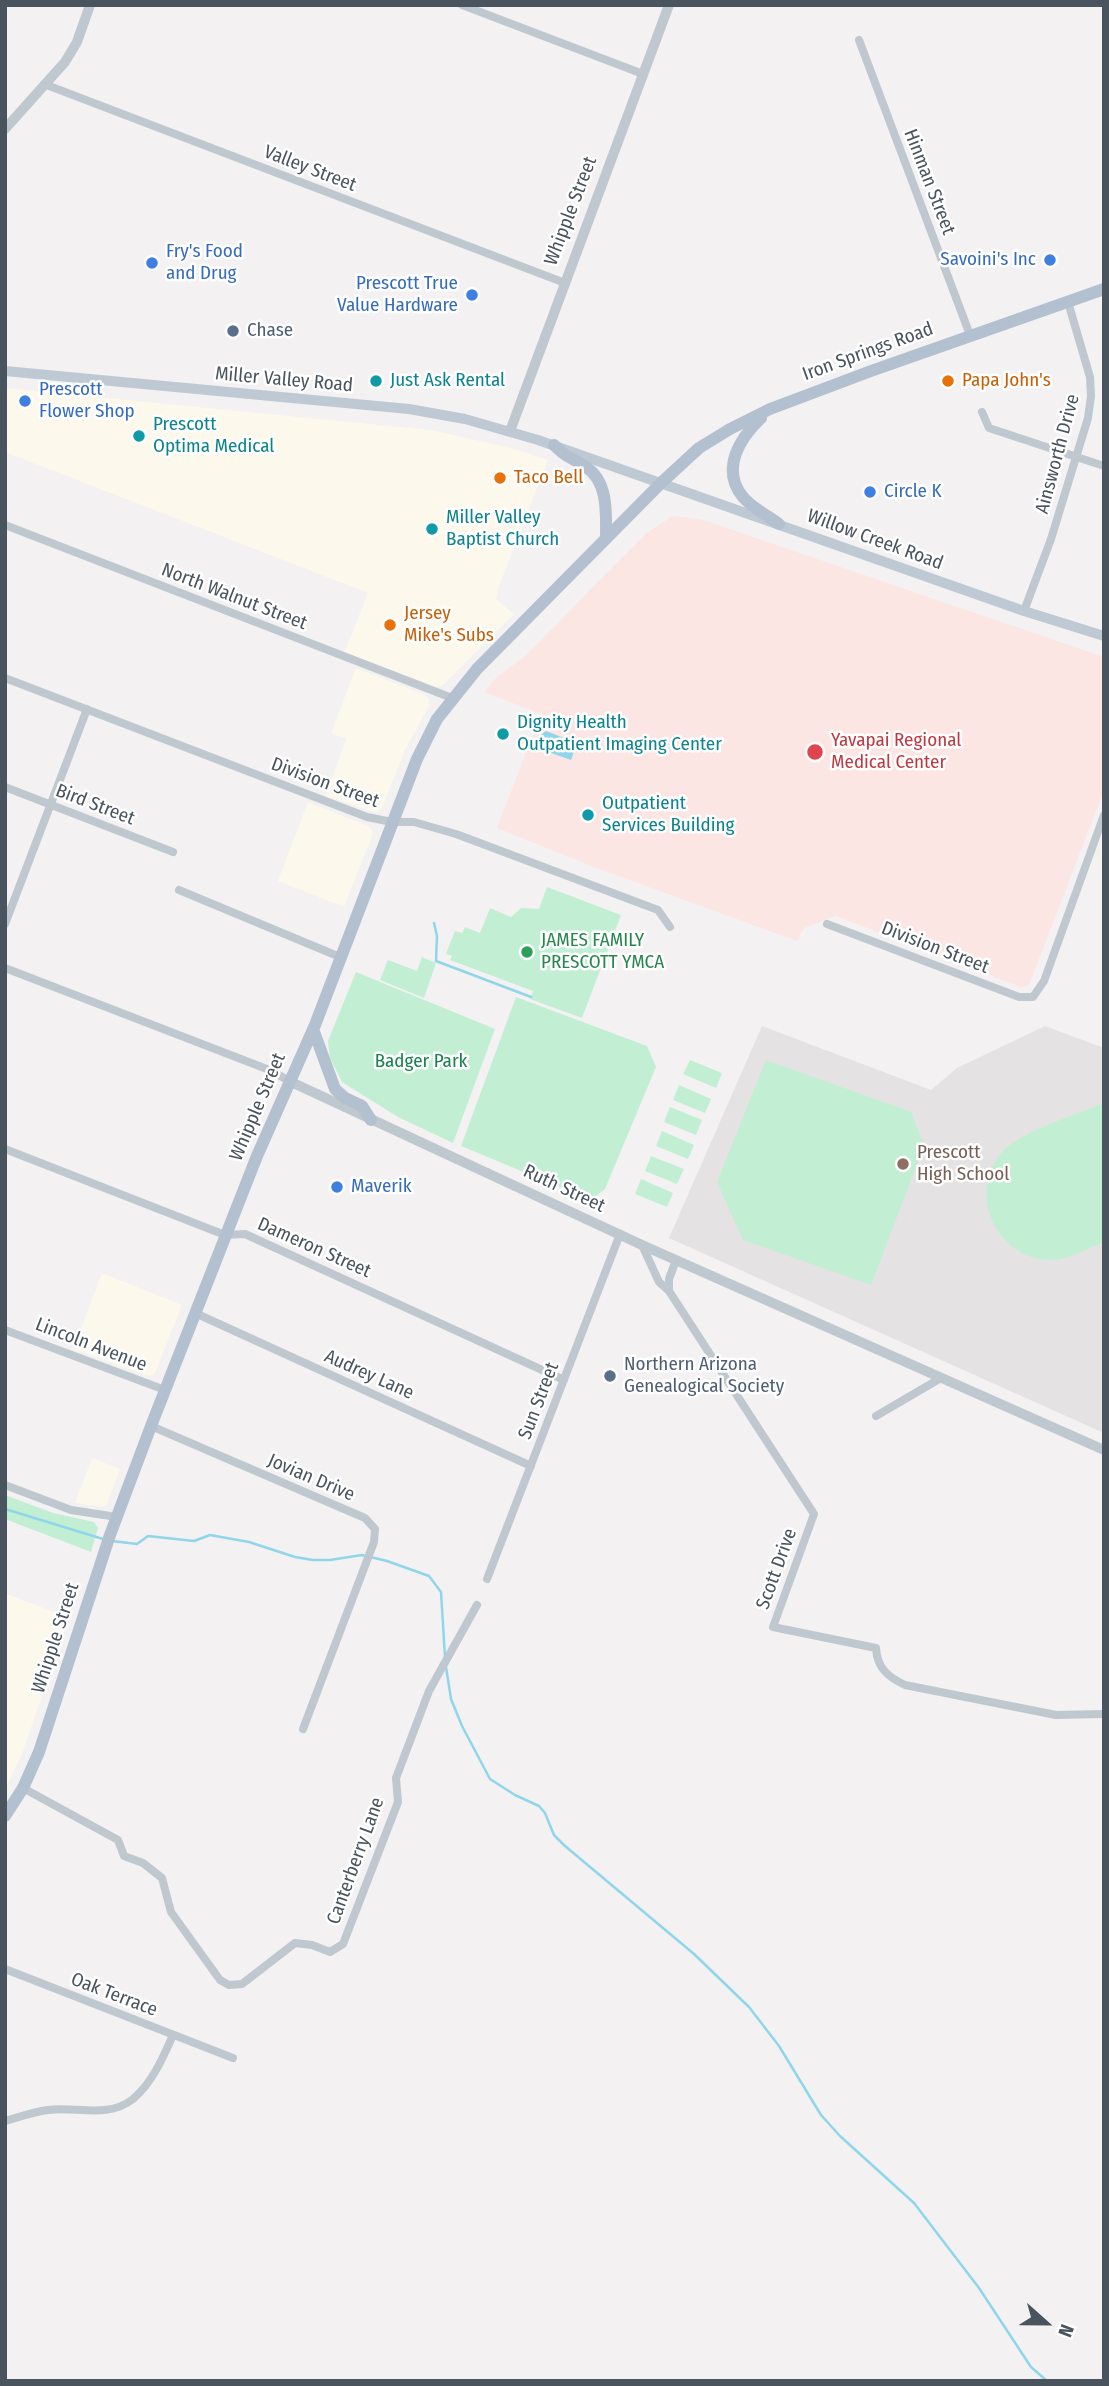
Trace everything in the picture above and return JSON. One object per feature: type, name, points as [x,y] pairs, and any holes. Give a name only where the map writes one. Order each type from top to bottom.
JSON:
[{"type":"main road","name":"Iron Springs Road","points":[[661,483],[699,448],[770,409],[1104,289]]},
{"type":"main road","name":"Miller Valley Road","points":[[5,371],[409,409],[465,419],[510,431],[635,474]]},
{"type":"main road","points":[[770,409],[747,431],[737,446],[733,472],[743,497],[779,524]]},
{"type":"main road","points":[[554,445],[566,457],[588,467],[600,483],[605,502],[606,539]]},
{"type":"main road","name":"Willow Creek Road","points":[[635,474],[1024,611],[1104,636]]},
{"type":"main road","name":"Whipple Street","points":[[5,1816],[23,1788],[39,1752],[117,1517],[151,1426],[225,1235],[313,1029],[417,759],[437,719],[477,669],[661,483]]},
{"type":"main road","points":[[313,1029],[335,1089],[345,1098],[362,1106],[371,1120]]},
{"type":"street","points":[[5,129],[69,56],[90,5]]},
{"type":"street","points":[[462,5],[643,74]]},
{"type":"street","name":"Whipple Street","points":[[510,431],[669,5]]},
{"type":"street","name":"Hinman Street","points":[[859,40],[971,335]]},
{"type":"street","name":"Valley Street","points":[[44,84],[565,283]]},
{"type":"street","name":"Ainsworth Drive","points":[[1024,611],[1051,539],[1091,396],[1090,377],[1068,302]]},
{"type":"street","points":[[982,412],[989,428],[1104,466]]},
{"type":"street","name":"North Walnut Street","points":[[5,526],[452,698]]},
{"type":"street","name":"Division Street","points":[[5,678],[367,817],[392,822],[414,822],[504,851],[659,910],[670,927]]},
{"type":"street","points":[[5,924],[87,709]]},
{"type":"street","name":"Bird Street","points":[[5,787],[173,852]]},
{"type":"street","name":"Division Street","points":[[827,924],[1019,997],[1033,997],[1044,981],[1104,815]]},
{"type":"street","points":[[179,891],[340,957]]},
{"type":"street","name":"Ruth Street","points":[[5,968],[272,1072],[642,1245],[1104,1450]]},
{"type":"street","name":"Dameron Street","points":[[5,1149],[225,1235],[245,1234],[253,1237],[565,1380]]},
{"type":"street","name":"Sun Street","points":[[487,1578],[620,1234]]},
{"type":"street","name":"Scott Drive","points":[[642,1245],[659,1282],[669,1291],[814,1514],[773,1627],[876,1648],[877,1660],[888,1677],[905,1685],[1056,1715],[1104,1714]]},
{"type":"street","points":[[669,1291],[669,1279],[677,1260]]},
{"type":"street","name":"Audrey Lane","points":[[195,1313],[531,1466]]},
{"type":"street","name":"Lincoln Avenue","points":[[5,1329],[165,1390]]},
{"type":"street","points":[[876,1416],[941,1378]]},
{"type":"street","name":"Jovian Drive","points":[[151,1426],[365,1518],[375,1529],[374,1542],[303,1729]]},
{"type":"street","points":[[5,1485],[71,1510],[117,1517]]},
{"type":"street","name":"Canterberry Lane","points":[[23,1788],[118,1840],[124,1856],[143,1863],[162,1878],[171,1912],[220,1980],[229,1985],[242,1984],[295,1943],[330,1952],[343,1944],[398,1802],[396,1778],[429,1691],[477,1605]]},
{"type":"street","name":"Oak Terrace","points":[[5,1969],[173,2035],[160,2064],[144,2088],[131,2101],[117,2108],[98,2111],[50,2110],[5,2121]]},
{"type":"street","points":[[173,2035],[233,2058]]},
{"type":"shaded area","points":[[5,388],[431,430],[511,448],[548,460],[496,599],[514,614],[438,687],[344,653],[368,593],[5,452]]},
{"type":"shaded area","name":"Yavapai Regional Medical Center","points":[[673,516],[703,520],[1104,657],[1104,790],[1029,985],[1021,987],[836,916],[804,928],[797,941],[594,867],[497,828],[541,714],[484,692],[497,677],[524,657],[647,533]]},
{"type":"shaded area","points":[[356,668],[425,695],[429,700],[429,706],[406,748],[382,808],[377,813],[326,796],[346,739],[331,733]]},
{"type":"shaded area","points":[[308,802],[372,830],[344,907],[278,881]]},
{"type":"shaded area","name":"Prescott High School","points":[[762,1026],[931,1090],[957,1068],[1045,1026],[1104,1048],[1104,1433],[669,1238]]},
{"type":"shaded area","points":[[102,1273],[182,1305],[154,1375],[148,1376],[73,1349]]},
{"type":"shaded area","points":[[92,1458],[120,1469],[107,1504],[102,1507],[75,1503]]},
{"type":"shaded area","points":[[5,1593],[69,1618],[22,1754],[5,1790]]},
{"type":"green space","name":"JAMES FAMILY PRESCOTT YMCA","points":[[547,887],[621,915],[582,1018],[530,999],[533,991],[450,960],[452,956],[446,954],[455,931],[462,933],[465,927],[480,933],[490,908],[511,917],[521,908],[539,909]]},
{"type":"green space","points":[[422,957],[436,963],[424,998],[380,980],[388,960],[417,971]]},
{"type":"green space","name":"Badger Park","points":[[356,972],[495,1029],[453,1143],[398,1117],[342,1082],[330,1058],[328,1041]]},
{"type":"green space","points":[[516,997],[647,1046],[656,1067],[605,1189],[591,1200],[461,1146]]},
{"type":"green space","points":[[690,1060],[722,1073],[716,1088],[683,1074]]},
{"type":"green space","points":[[766,1060],[911,1112],[924,1146],[871,1285],[743,1240],[717,1182]]},
{"type":"green space","points":[[679,1085],[711,1099],[705,1113],[673,1100]]},
{"type":"green space","points":[[1104,1103],[1104,1242],[1062,1259],[1048,1260],[1029,1256],[1012,1247],[991,1218],[987,1200],[988,1182],[994,1164],[1015,1141]]},
{"type":"green space","points":[[670,1107],[702,1120],[696,1135],[664,1122]]},
{"type":"green space","points":[[662,1131],[694,1145],[688,1159],[656,1146]]},
{"type":"green space","points":[[651,1156],[684,1169],[677,1184],[645,1171]]},
{"type":"green space","points":[[641,1179],[673,1193],[667,1207],[635,1194]]},
{"type":"green space","points":[[5,1495],[53,1513],[94,1522],[98,1528],[91,1552],[5,1519]]},
{"type":"water","points":[[546,731],[577,743],[571,760],[537,748],[542,734]]},
{"type":"waterway","points":[[434,923],[437,936],[436,961],[531,997]]},
{"type":"waterway","points":[[5,1509],[103,1539]]},
{"type":"waterway","points":[[112,1541],[137,1544],[148,1536],[194,1541],[210,1535],[249,1542],[313,1560],[362,1555],[387,1561],[429,1576],[441,1592],[445,1657]]},
{"type":"waterway","points":[[446,1667],[451,1699],[490,1779],[539,1806],[545,1813],[554,1835],[565,1846],[694,1954],[749,2007],[779,2046],[821,2115],[840,2136],[914,2203],[979,2288],[1031,2367],[1047,2381]]},
{"type":"place","name":"Savoini's Inc","points":[[1050,260]]},
{"type":"place","name":"Fry's Food and Drug","points":[[152,263]]},
{"type":"place","name":"Prescott True Value Hardware","points":[[472,295]]},
{"type":"place","name":"Chase","points":[[233,331]]},
{"type":"place","name":"Just Ask Rental","points":[[376,381]]},
{"type":"place","name":"Papa John's","points":[[948,381]]},
{"type":"place","name":"Prescott Flower Shop","points":[[25,401]]},
{"type":"place","name":"Prescott Optima Medical","points":[[139,436]]},
{"type":"place","name":"Taco Bell","points":[[500,478]]},
{"type":"place","name":"Circle K","points":[[870,492]]},
{"type":"place","name":"Miller Valley Baptist Church","points":[[432,529]]},
{"type":"place","name":"Jersey Mike's Subs","points":[[390,625]]},
{"type":"place","name":"Dignity Health Outpatient Imaging Center","points":[[503,734]]},
{"type":"place","name":"Yavapai Regional Medical Center","points":[[815,752]]},
{"type":"place","name":"Outpatient Services Building","points":[[588,815]]},
{"type":"place","name":"JAMES FAMILY PRESCOTT YMCA","points":[[527,952]]},
{"type":"place","name":"Prescott High School","points":[[903,1164]]},
{"type":"place","name":"Maverik","points":[[337,1187]]},
{"type":"place","name":"Northern Arizona Genealogical Society","points":[[610,1376]]}]
